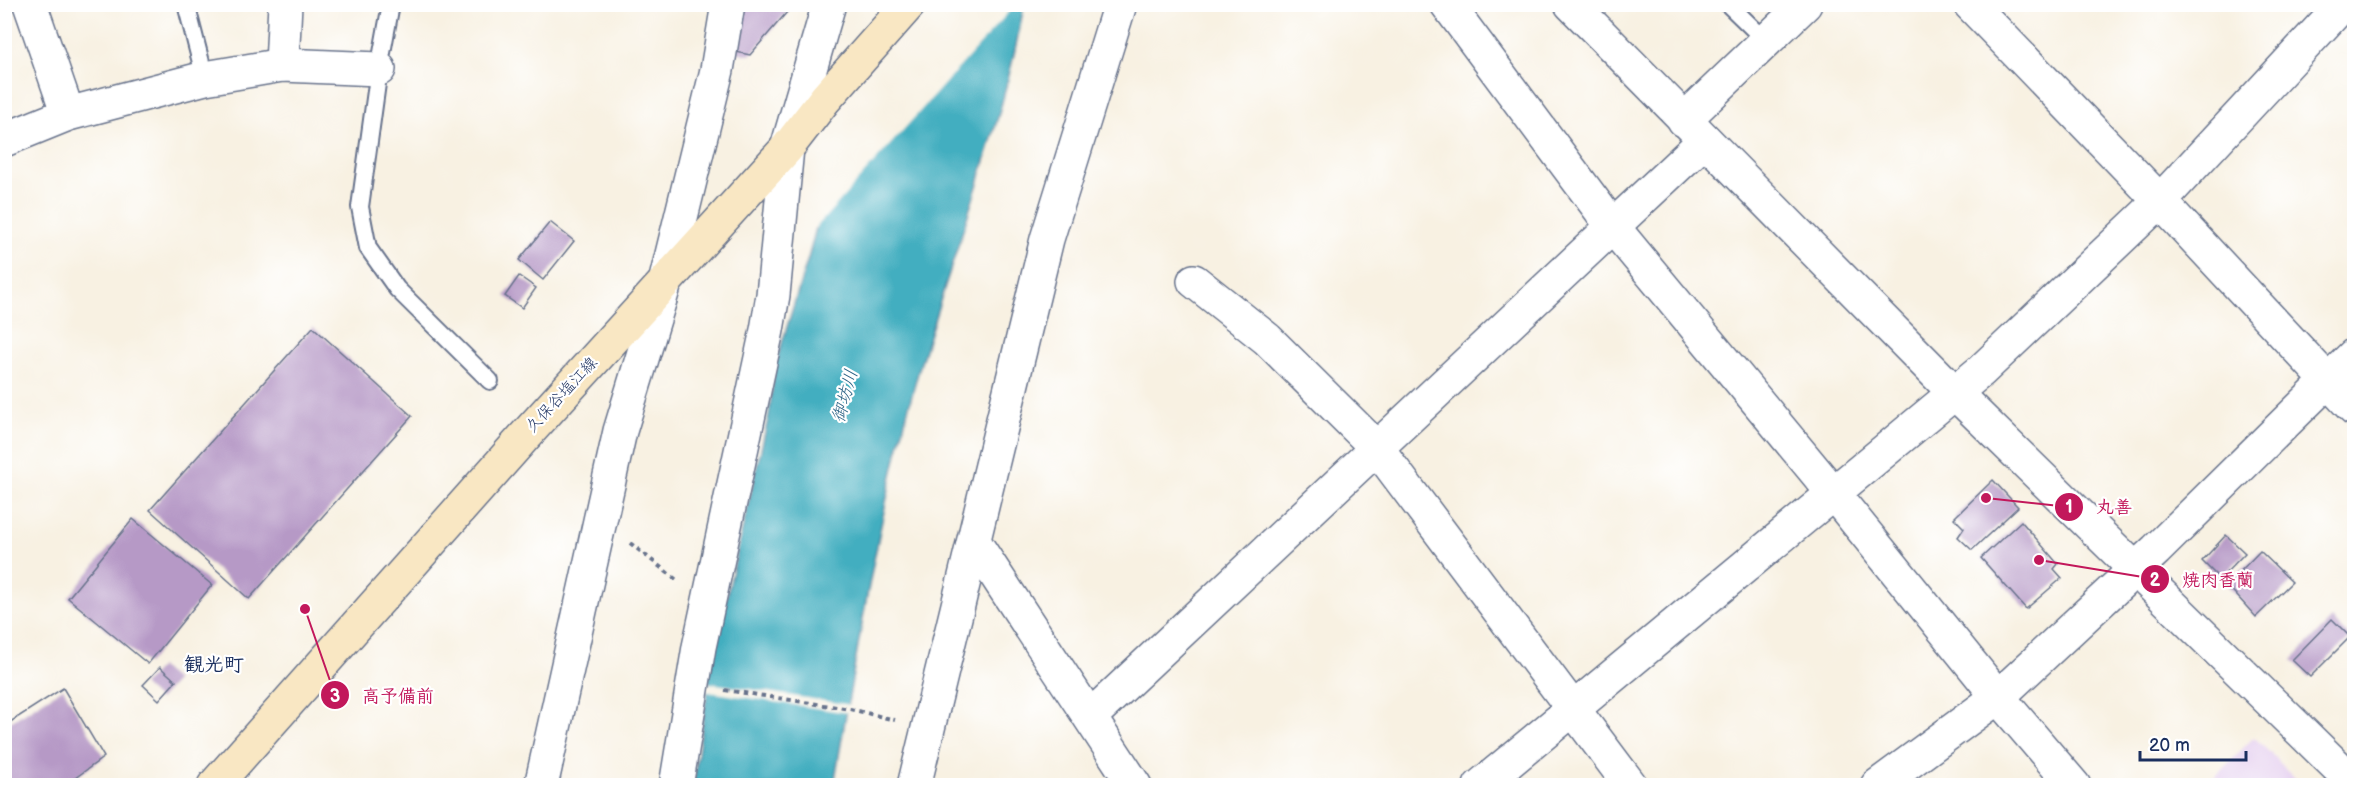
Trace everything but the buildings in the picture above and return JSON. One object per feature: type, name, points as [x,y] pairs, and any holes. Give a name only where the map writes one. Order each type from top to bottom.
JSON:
[{"type":"main road","name":"久保谷塩江線","points":[[214,786],[524,437],[787,148],[825,99],[909,4]]},
{"type":"street","points":[[30,4],[68,114]]},
{"type":"street","points":[[282,65],[285,4]]},
{"type":"street","points":[[541,786],[620,431],[665,283],[717,70],[728,4]]},
{"type":"street","points":[[676,786],[699,647],[767,330],[787,148],[829,4]]},
{"type":"street","points":[[914,786],[975,543],[1047,239],[1120,4]]},
{"type":"street","points":[[1447,4],[1613,227],[1998,697],[2074,786]]},
{"type":"street","points":[[1571,4],[1956,393],[2355,783]]},
{"type":"street","points":[[1091,716],[1613,227],[1767,42],[1805,4]]},
{"type":"street","points":[[1970,4],[2160,201],[2327,382],[2355,409]]},
{"type":"street","points":[[1480,786],[1956,393],[2160,201],[2343,4]]},
{"type":"street","points":[[4,140],[68,114],[205,78],[282,65],[379,69]]},
{"type":"street","points":[[1194,281],[1267,339],[1377,448],[1631,786]]},
{"type":"street","points":[[1877,786],[1998,697],[2137,568],[2355,356]]},
{"type":"street","points":[[975,543],[1136,786]]},
{"type":"lane","points":[[186,4],[205,78]]},
{"type":"lane","points":[[391,4],[379,69],[360,207],[369,248],[397,289],[490,381]]},
{"type":"lane","points":[[1728,4],[1767,42]]},
{"type":"path","points":[[602,514],[631,545],[709,606]]},
{"type":"path","points":[[714,688],[850,709],[928,727]]},
{"type":"shaded area","points":[[2254,737],[2302,785],[2207,785]]},
{"type":"water","name":"御坊川","points":[[874,5],[1024,5],[1003,99],[916,380],[903,430],[870,582],[834,785],[693,786],[712,660],[769,415],[775,366],[809,255]]},
{"type":"pier","points":[[871,4],[1015,5],[811,233]]},
{"type":"pier","points":[[703,682],[851,705],[849,713],[702,691]]},
{"type":"place","name":"丸善","points":[[1986,498]]},
{"type":"place","name":"焼肉香蘭","points":[[2039,560]]},
{"type":"place","name":"高予備前","points":[[305,609]]},
{"type":"district","name":"観光町","points":[[214,665]]}]
